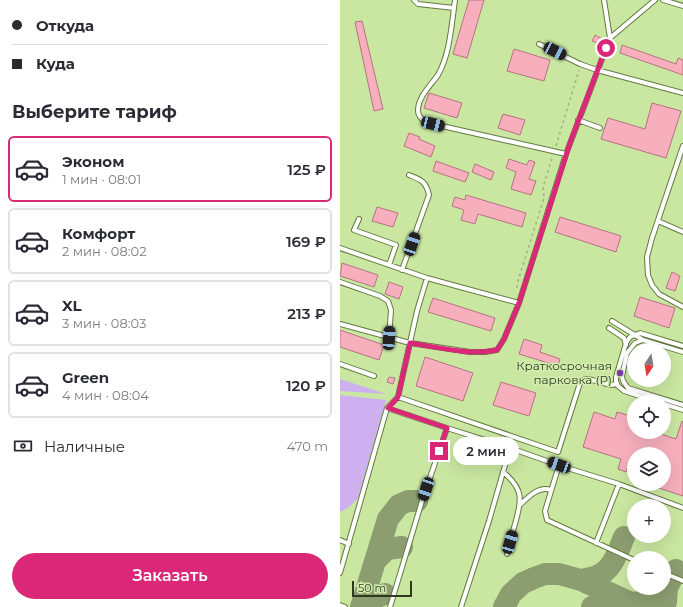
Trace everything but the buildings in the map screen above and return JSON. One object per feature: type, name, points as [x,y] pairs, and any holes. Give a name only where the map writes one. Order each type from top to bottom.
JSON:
[{"type":"lane","points":[[414,0],[418,4],[454,8]]},
{"type":"lane","points":[[455,0],[447,52],[439,74],[422,98],[419,105],[418,112],[420,117],[433,124],[566,154]]},
{"type":"lane","points":[[604,0],[610,38]]},
{"type":"lane","points":[[340,324],[410,343],[470,352],[497,350],[504,339],[519,303],[566,154],[610,38],[655,0]]},
{"type":"lane","points":[[663,0],[683,6]]},
{"type":"lane","points":[[539,44],[580,64],[597,70],[683,93]]},
{"type":"lane","points":[[578,120],[600,128]]},
{"type":"lane","points":[[683,146],[647,257],[648,275],[652,285],[659,294],[683,307]]},
{"type":"lane","points":[[402,270],[429,196],[427,186],[422,180],[408,175]]},
{"type":"lane","points":[[359,218],[354,230],[396,245],[389,265]]},
{"type":"lane","points":[[658,221],[683,232]]},
{"type":"lane","points":[[340,249],[427,278],[519,303]]},
{"type":"lane","points":[[340,573],[388,408],[398,397],[427,278]]},
{"type":"lane","points":[[340,282],[380,296],[388,301],[391,310],[389,338]]},
{"type":"lane","points":[[612,321],[642,340],[683,352]]},
{"type":"lane","points":[[609,328],[624,338],[626,343],[627,352],[622,376],[623,382],[627,386]]},
{"type":"lane","points":[[627,330],[683,346]]},
{"type":"lane","points":[[636,395],[624,391],[617,384],[616,377],[626,343],[630,337],[640,333]]},
{"type":"lane","points":[[635,343],[642,340]]},
{"type":"lane","points":[[340,364],[374,376]]},
{"type":"lane","points":[[398,397],[558,452],[582,380],[588,379],[611,385],[617,384]]},
{"type":"lane","points":[[629,387],[683,405]]},
{"type":"lane","points":[[671,406],[683,410]]},
{"type":"lane","points":[[388,408],[619,484],[683,508]]},
{"type":"lane","points":[[390,607],[422,501],[447,428]]},
{"type":"lane","points":[[461,607],[510,448]]},
{"type":"lane","points":[[559,465],[545,512],[548,520],[627,557]]},
{"type":"lane","points":[[503,472],[516,484],[520,494],[521,504],[507,554]]},
{"type":"lane","points":[[596,543],[619,484]]},
{"type":"lane","points":[[521,504],[539,490],[546,488],[551,490]]},
{"type":"lane","points":[[340,540],[349,544]]},
{"type":"lane","points":[[671,576],[683,581]]},
{"type":"lane","points":[[340,605],[345,607]]},
{"type":"path","points":[[517,289],[517,284],[544,198],[543,187],[580,64]]},
{"type":"shaded area","points":[[340,0],[683,0],[683,607],[340,607]]},
{"type":"shaded area","points":[[340,379],[386,394],[340,391]]},
{"type":"shaded area","points":[[340,395],[386,400],[358,498],[349,507],[340,512]]},
{"type":"taxiway","points":[[361,607],[388,519],[399,505],[408,501],[417,501]]},
{"type":"taxiway","points":[[581,580],[603,573],[614,560],[624,537]]},
{"type":"taxiway","points":[[375,561],[387,549],[402,547]]},
{"type":"taxiway","points":[[666,602],[667,588],[676,570]]},
{"type":"taxiway","points":[[504,607],[511,594],[523,583],[545,574],[559,574],[581,580],[640,607]]},
{"type":"taxiway","points":[[362,607],[369,600],[385,594]]},
{"type":"taxiway","points":[[632,603],[650,601],[658,598],[661,595]]},
{"type":"taxiway","points":[[592,607],[608,601],[624,600]]},
{"type":"place","name":"Краткосрочная парковка (P)","points":[[620,373]]},
{"type":"route","points":[[439,451],[447,428],[388,408],[398,397],[410,343],[470,352],[497,350],[504,339],[519,303],[566,154],[606,48]]}]
